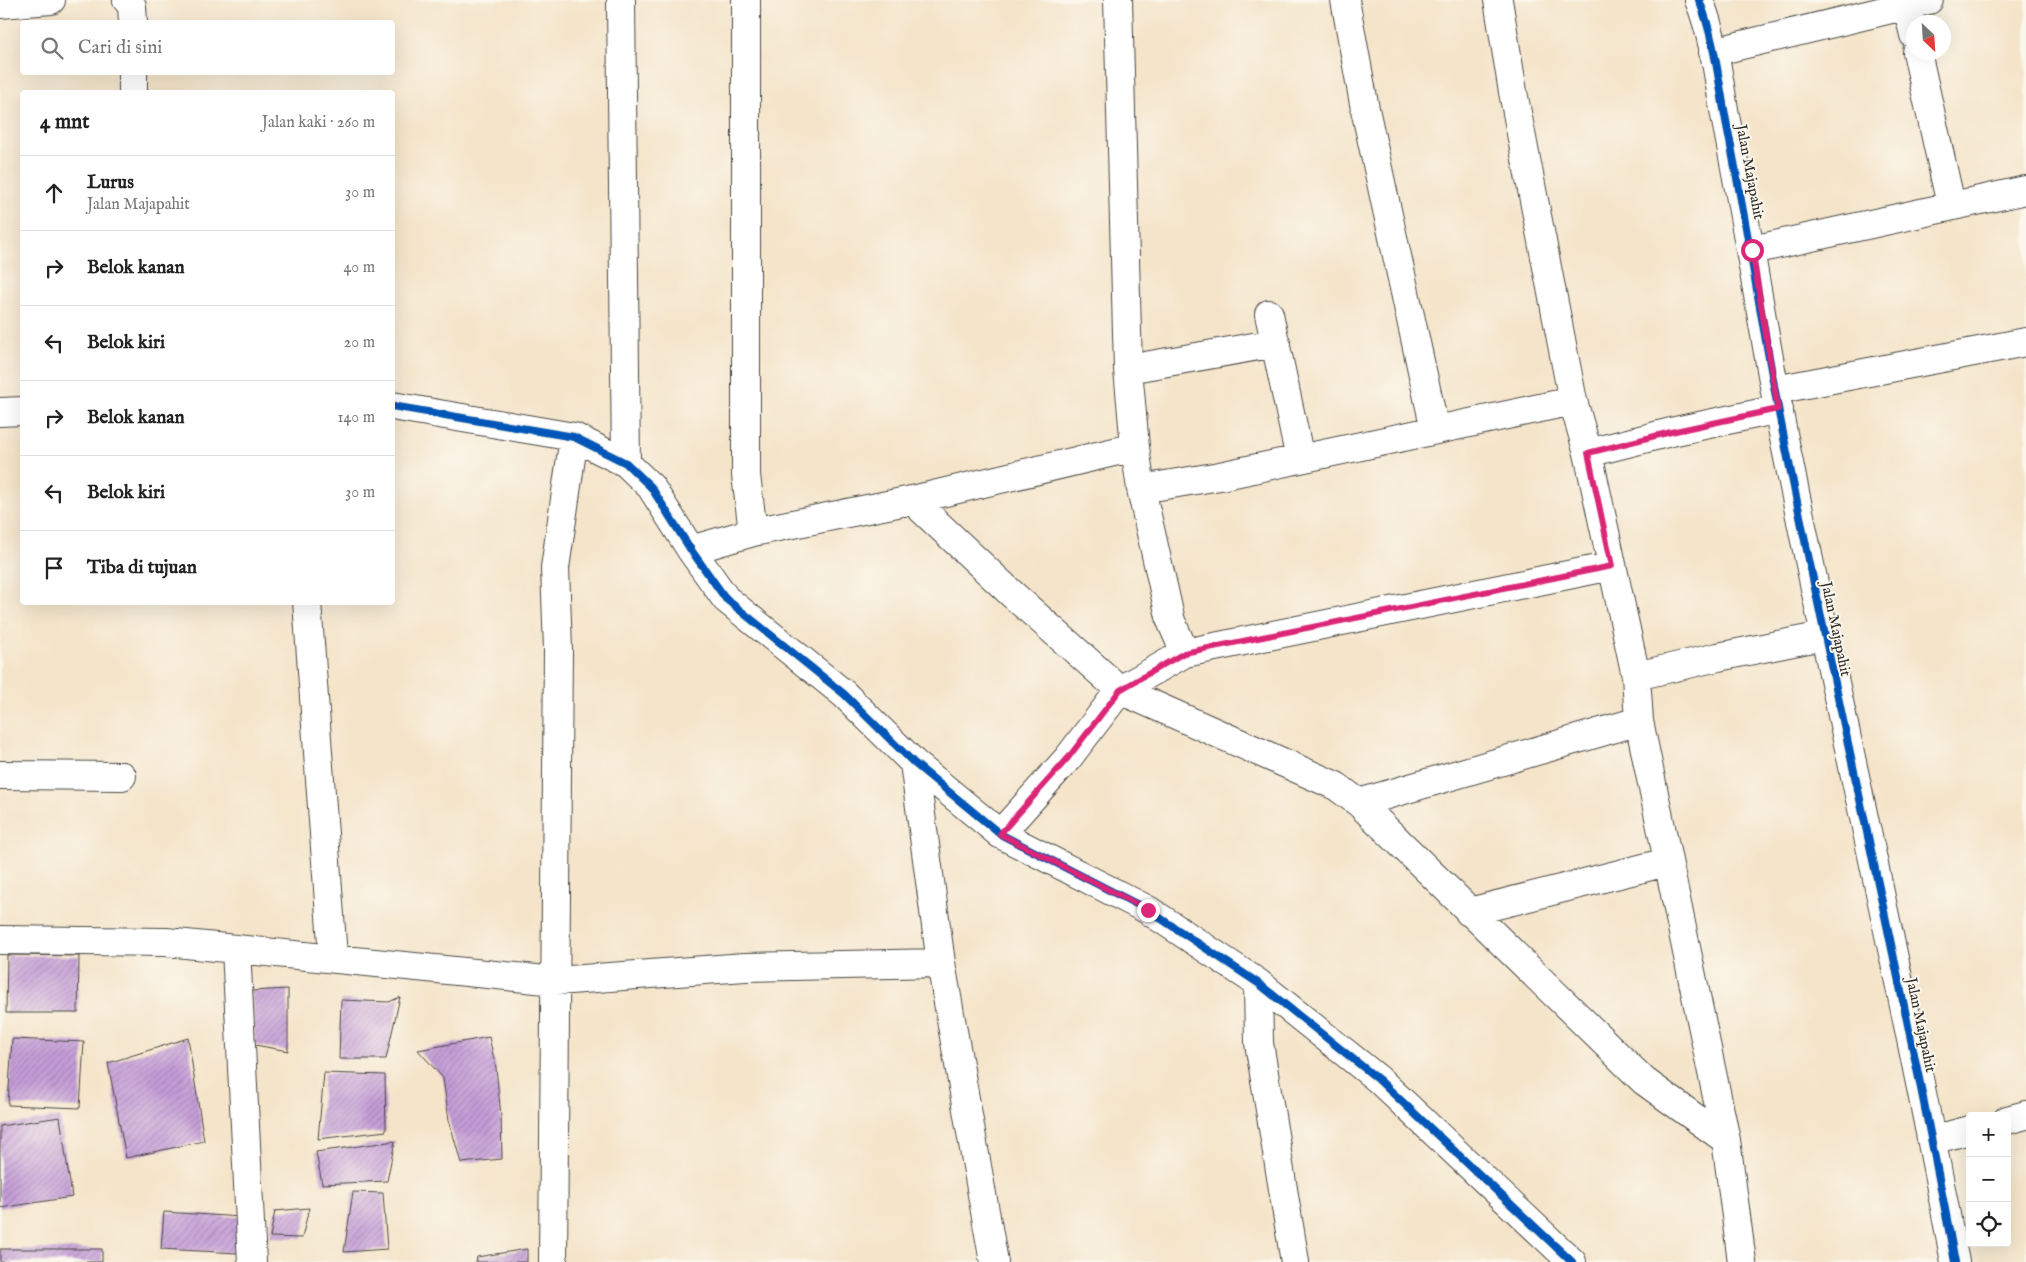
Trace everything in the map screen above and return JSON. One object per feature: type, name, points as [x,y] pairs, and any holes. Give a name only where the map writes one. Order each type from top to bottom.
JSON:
[{"type":"street","points":[[0,4],[51,0]]},
{"type":"street","points":[[128,0],[132,6],[132,20]]},
{"type":"street","points":[[621,0],[626,463]]},
{"type":"street","points":[[746,0],[746,475],[753,532]]},
{"type":"street","points":[[1118,0],[1128,369],[1135,447],[1141,490],[1171,621],[1184,653]]},
{"type":"street","points":[[1346,0],[1365,109],[1436,430]]},
{"type":"street","points":[[1498,0],[1513,92],[1573,401],[1588,453],[1636,676],[1639,721],[1726,1140],[1742,1262]]},
{"type":"street","name":"Jalan Majapahit","points":[[1699,0],[1713,52],[1752,250],[1777,400],[1823,636],[1932,1140],[1955,1262]]},
{"type":"street","points":[[1713,52],[1918,3]]},
{"type":"street","points":[[1919,60],[1951,205]]},
{"type":"street","points":[[133,75],[133,90]]},
{"type":"street","points":[[1752,250],[2026,190]]},
{"type":"street","points":[[1269,314],[1300,458]]},
{"type":"street","points":[[1588,453],[1671,432],[1777,400],[2026,342]]},
{"type":"street","points":[[1128,369],[1276,343]]},
{"type":"street","points":[[1141,490],[1220,476],[1573,401]]},
{"type":"street","points":[[395,407],[574,438],[626,463],[652,487],[691,550],[726,599],[844,694],[914,763],[1000,834],[1148,910],[1258,983],[1378,1079],[1572,1262]]},
{"type":"street","points":[[0,412],[20,412]]},
{"type":"street","points":[[552,1262],[556,980],[555,792],[558,649],[555,568],[574,438]]},
{"type":"street","points":[[691,550],[753,532],[912,500],[1135,447]]},
{"type":"street","points":[[912,500],[1012,594],[1120,690],[1336,786],[1359,802],[1644,1081],[1726,1140]]},
{"type":"street","points":[[1000,834],[1068,758],[1120,690],[1184,653],[1612,566]]},
{"type":"street","points":[[307,605],[333,957]]},
{"type":"street","points":[[1636,676],[1823,636]]},
{"type":"street","points":[[1359,802],[1639,721]]},
{"type":"street","points":[[914,763],[940,963],[994,1262]]},
{"type":"street","points":[[0,775],[122,776]]},
{"type":"street","points":[[1470,912],[1667,862]]},
{"type":"street","points":[[0,940],[166,942],[556,980],[745,967],[940,963]]},
{"type":"street","points":[[236,949],[252,1262]]},
{"type":"street","points":[[1258,983],[1259,1043],[1295,1262]]},
{"type":"street","points":[[2011,1119],[2026,1115]]},
{"type":"street","points":[[1932,1140],[1966,1131]]},
{"type":"building","points":[[7,955],[79,956],[78,1013],[6,1013]]},
{"type":"building","points":[[288,989],[288,1051],[255,1045],[251,991]]},
{"type":"building","points":[[400,997],[386,1059],[339,1059],[341,1000],[389,1002]]},
{"type":"building","points":[[489,1037],[496,1068],[501,1116],[502,1159],[461,1163],[449,1120],[443,1078],[418,1050]]},
{"type":"building","points":[[188,1038],[204,1141],[126,1158],[108,1063]]},
{"type":"building","points":[[12,1039],[84,1042],[80,1108],[8,1105]]},
{"type":"building","points":[[324,1073],[385,1075],[386,1131],[318,1139]]},
{"type":"building","points":[[60,1117],[72,1197],[0,1208],[0,1126]]},
{"type":"building","points":[[395,1141],[387,1181],[322,1184],[316,1152]]},
{"type":"building","points":[[353,1192],[383,1193],[387,1249],[344,1252]]},
{"type":"building","points":[[309,1208],[302,1238],[270,1237],[275,1211]]},
{"type":"building","points":[[164,1212],[241,1217],[238,1253],[161,1249]]},
{"type":"building","points":[[0,1249],[102,1249],[102,1262],[0,1262]]},
{"type":"building","points":[[527,1249],[527,1262],[476,1262],[477,1257]]},
{"type":"cycle path","points":[[1699,0],[1713,46],[1779,413],[1913,1049],[1955,1262]]},
{"type":"cycle path","points":[[395,407],[574,437],[626,463],[651,487],[691,550],[726,599],[844,694],[914,763],[1000,834],[1148,910],[1258,983],[1378,1079],[1572,1262]]},
{"type":"route","points":[[1148,910],[1000,834],[1068,758],[1120,690],[1184,653],[1612,566],[1588,453],[1671,432],[1778,409],[1752,250]]}]
